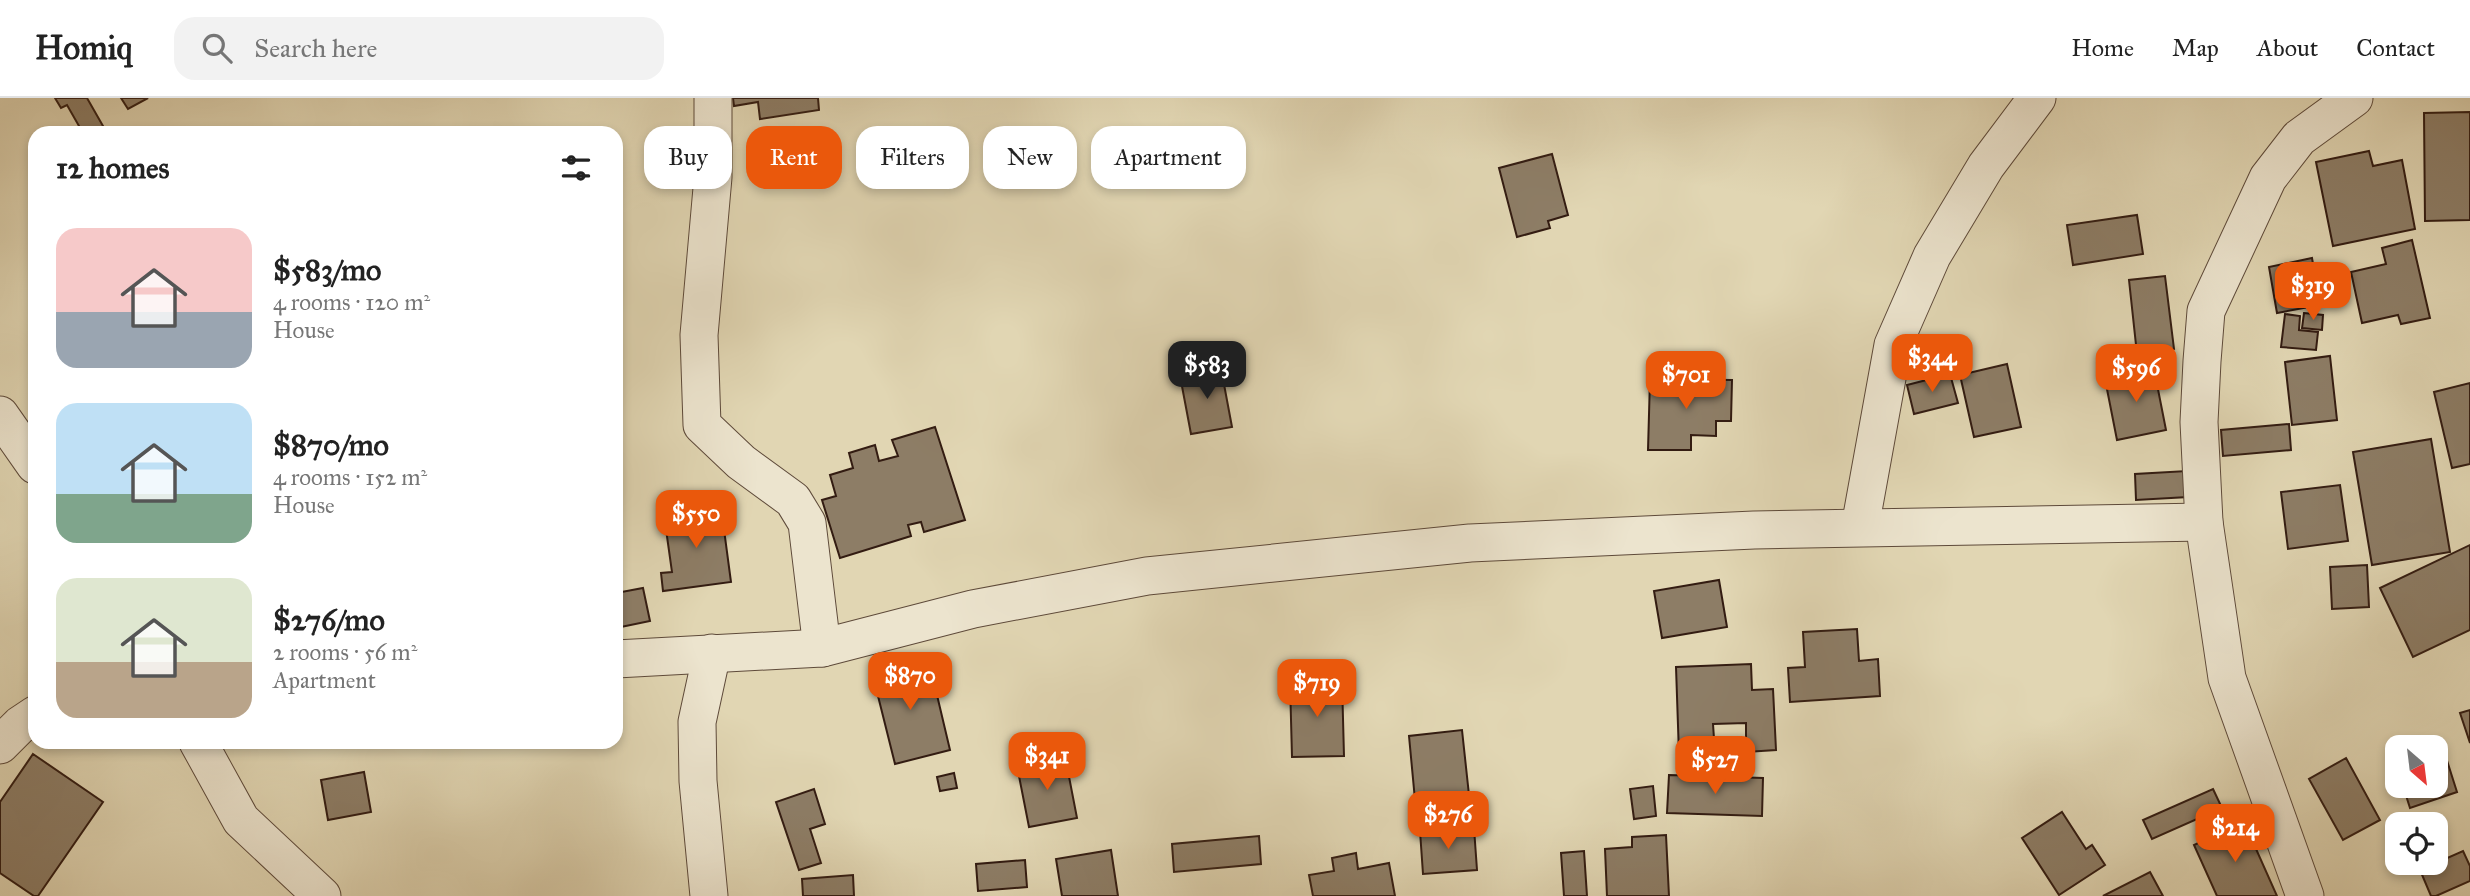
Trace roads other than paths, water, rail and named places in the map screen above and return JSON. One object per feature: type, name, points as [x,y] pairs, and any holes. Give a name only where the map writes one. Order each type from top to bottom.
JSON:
[{"type":"street","points":[[713,98],[713,177],[699,335],[702,425],[740,463],[793,500],[807,523],[822,648]]},
{"type":"street","points":[[1860,527],[1893,345],[1933,256],[1986,166],[2037,98]]},
{"type":"street","points":[[2305,896],[2227,678],[2204,522],[2199,422],[2206,311],[2268,178],[2299,138],[2354,98]]},
{"type":"street","points":[[0,415],[28,455]]},
{"type":"street","points":[[623,659],[822,648],[973,609],[1147,576],[1496,542],[1860,527],[2204,522]]},
{"type":"street","points":[[709,896],[698,780],[697,722],[712,653]]},
{"type":"street","points":[[202,749],[241,820],[323,896]]}]
